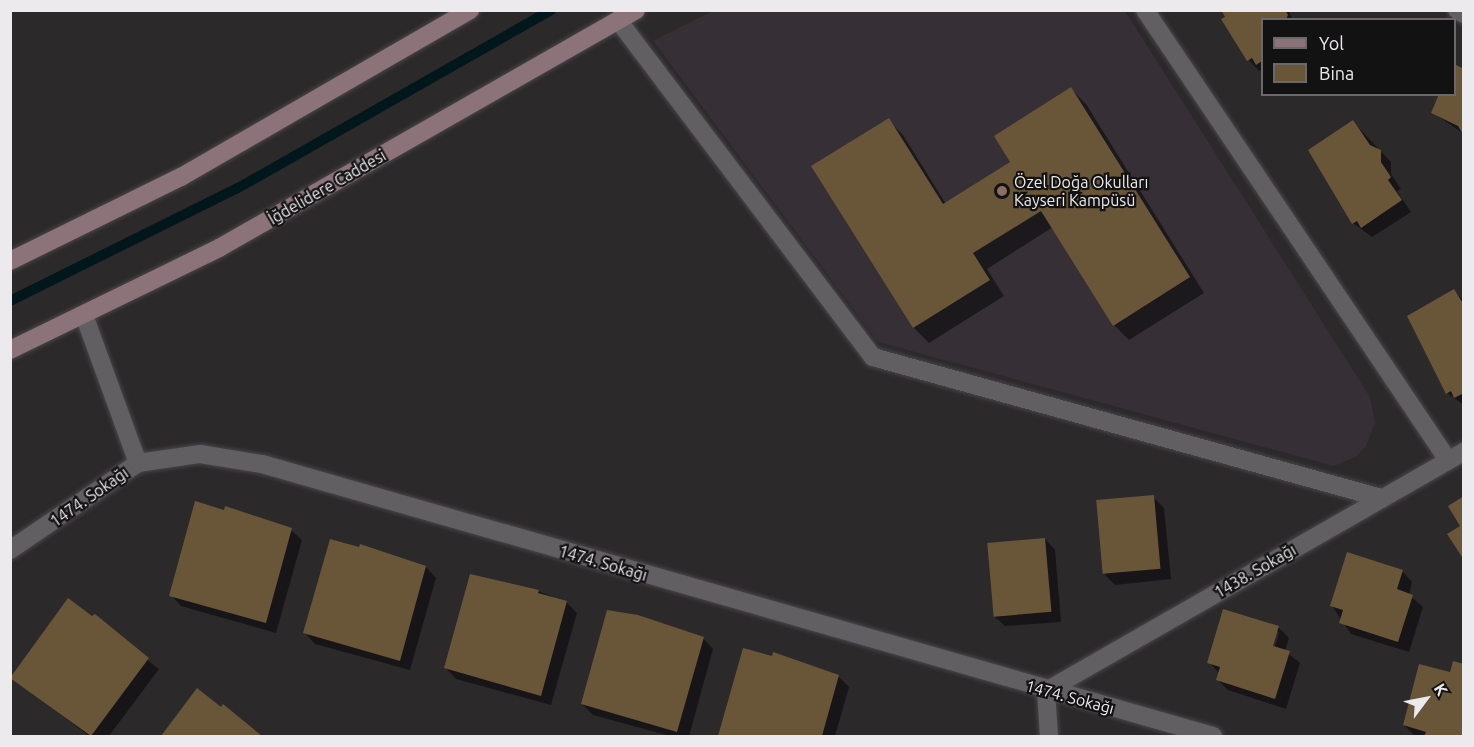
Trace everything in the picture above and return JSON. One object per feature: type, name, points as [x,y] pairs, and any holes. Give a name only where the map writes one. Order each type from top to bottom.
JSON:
[{"type":"street","points":[[10,261],[181,177],[470,10]]},
{"type":"street","name":"İğdelidere Caddesi","points":[[10,350],[84,315],[302,203],[636,10]]},
{"type":"street","points":[[1145,10],[1456,456]]},
{"type":"street","points":[[1457,10],[1464,14]]},
{"type":"street","points":[[618,20],[873,357],[1381,498]]},
{"type":"street","points":[[84,315],[138,463]]},
{"type":"street","name":"1474. Sokağı","points":[[10,550],[138,463],[200,454],[262,464],[1046,691],[1213,736]]},
{"type":"street","name":"1438. Sokağı","points":[[1046,691],[1456,456]]},
{"type":"street","points":[[1046,691],[1049,736]]},
{"type":"shaded area","name":"Özel Doğa Okulları Kayseri Kampüsü","points":[[713,11],[1125,11],[1370,397],[1375,423],[1366,446],[1357,456],[1334,466],[878,342],[653,41]]},
{"type":"building","points":[[1221,10],[1285,10],[1288,15],[1287,18],[1261,18],[1261,62],[1256,65],[1252,58],[1247,61],[1221,19],[1225,17]]},
{"type":"building","points":[[1456,65],[1464,69],[1464,136],[1458,126],[1431,113],[1438,96],[1456,96]]},
{"type":"building","points":[[1071,87],[1190,277],[1113,326],[1041,211],[973,253],[990,280],[913,328],[811,166],[889,118],[943,204],[1010,162],[994,136]]},
{"type":"building","points":[[1353,120],[1370,145],[1381,150],[1381,162],[1391,177],[1388,180],[1402,200],[1361,228],[1357,221],[1352,224],[1308,150]]},
{"type":"building","points":[[1454,289],[1464,305],[1464,393],[1454,398],[1451,391],[1446,394],[1407,316]]},
{"type":"building","points":[[1154,495],[1160,569],[1103,574],[1096,500]]},
{"type":"building","points":[[1464,496],[1464,560],[1447,534],[1460,526],[1448,506]]},
{"type":"building","points":[[195,501],[224,510],[225,506],[292,528],[266,623],[169,596]]},
{"type":"building","points":[[1045,538],[1051,612],[994,617],[987,543]]},
{"type":"building","points":[[330,539],[359,547],[360,544],[426,566],[400,661],[303,633]]},
{"type":"building","points":[[1347,552],[1403,570],[1397,589],[1413,595],[1398,642],[1339,623],[1343,610],[1330,606]]},
{"type":"building","points":[[470,574],[539,590],[538,593],[567,601],[541,696],[444,668]]},
{"type":"building","points":[[68,598],[92,616],[95,614],[149,658],[91,736],[10,678]]},
{"type":"building","points":[[1223,609],[1279,626],[1273,646],[1290,651],[1275,699],[1216,680],[1220,667],[1207,663]]},
{"type":"building","points":[[607,610],[638,615],[704,637],[677,732],[581,704]]},
{"type":"building","points":[[743,648],[772,656],[773,652],[839,675],[822,736],[718,736]]},
{"type":"building","points":[[1453,661],[1464,664],[1464,736],[1424,736],[1426,732],[1403,725],[1419,664],[1450,672]]},
{"type":"building","points":[[197,688],[221,707],[223,704],[262,736],[161,736]]},
{"type":"waterway","points":[[10,301],[238,188],[551,10]]},
{"type":"place","name":"Özel Doğa Okulları Kayseri Kampüsü","points":[[1002,191]]}]
